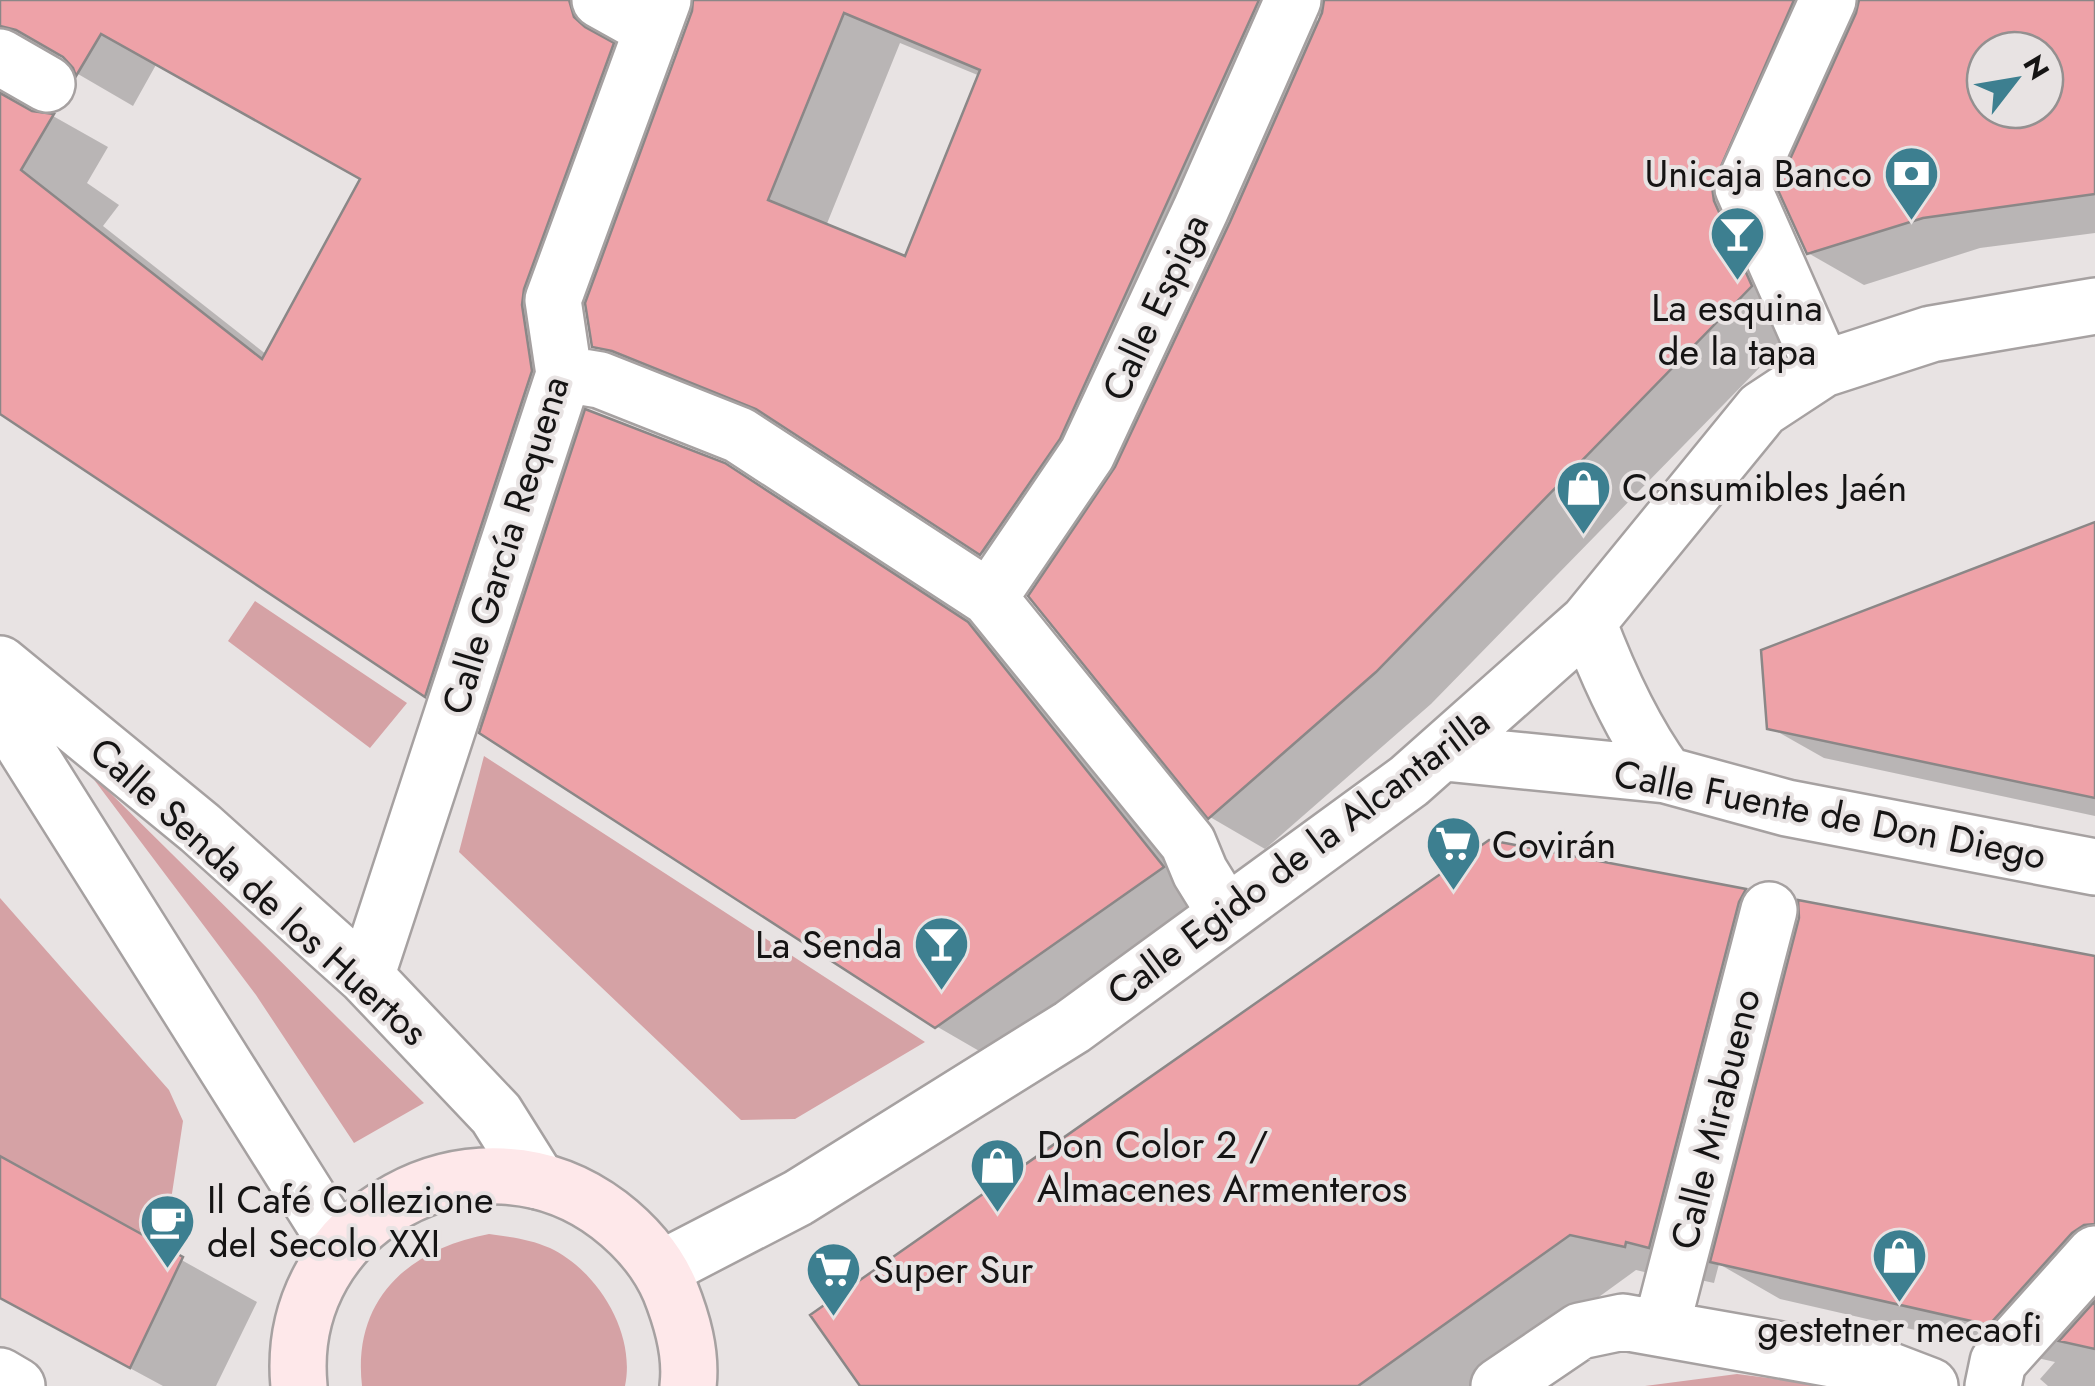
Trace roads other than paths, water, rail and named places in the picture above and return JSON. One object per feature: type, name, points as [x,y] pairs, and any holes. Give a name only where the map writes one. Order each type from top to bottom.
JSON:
[{"type":"main road","points":[[299,1386],[302,1326],[316,1285],[340,1248],[372,1215],[410,1193],[451,1180],[494,1175],[538,1181],[587,1198],[628,1229],[661,1269],[683,1320],[691,1382]]},
{"type":"street","points":[[600,0],[658,15]]},
{"type":"street","name":"Calle Espiga","points":[[989,598],[1086,454],[1293,0]]},
{"type":"street","points":[[1823,370],[1742,188],[1828,0]]},
{"type":"street","name":"Calle García Requena","points":[[366,977],[564,374],[553,300],[658,15]]},
{"type":"street","points":[[0,57],[47,84]]},
{"type":"street","name":"Calle Egido de la Alcantarilla","points":[[661,1269],[798,1198],[1072,1027],[1444,752],[1588,622],[1762,409],[1823,370],[1930,334],[2095,306]]},
{"type":"street","points":[[564,374],[600,380],[740,435],[989,598],[1188,844],[1226,914]]},
{"type":"street","points":[[1588,622],[1604,665],[1648,752],[1666,776]]},
{"type":"street","name":"Calle Senda de los Huertos","points":[[0,664],[200,828],[366,977],[496,1114],[538,1181]]},
{"type":"street","name":"Calle Senda de los Huertos","points":[[0,708],[340,1248]]},
{"type":"street","name":"Calle Fuente de Don Diego","points":[[1444,752],[1666,776],[1788,808],[2095,867]]},
{"type":"street","name":"Calle Mirabueno","points":[[1661,1328],[1769,910]]},
{"type":"street","points":[[1993,1386],[1998,1362],[2095,1254]]},
{"type":"street","points":[[1499,1386],[1580,1330],[1622,1322],[1883,1368],[1930,1386]]},
{"type":"street","points":[[0,1376],[17,1386]]},
{"type":"place","name":"Unicaja Banco","points":[[1911,222]]},
{"type":"place","name":"La esquina de la tapa","points":[[1737,283]]},
{"type":"place","name":"Consumibles Jaén","points":[[1583,536]]},
{"type":"place","name":"Covirán","points":[[1453,893]]},
{"type":"place","name":"La Senda","points":[[941,993]]},
{"type":"place","name":"Don Color 2 / Almacenes Armenteros","points":[[998,1215]]},
{"type":"place","name":"Il Café Collezione del Secolo XXI","points":[[168,1270]]},
{"type":"place","name":"gestetner mecaofi","points":[[1900,1304]]},
{"type":"place","name":"Super Sur","points":[[834,1318]]}]
